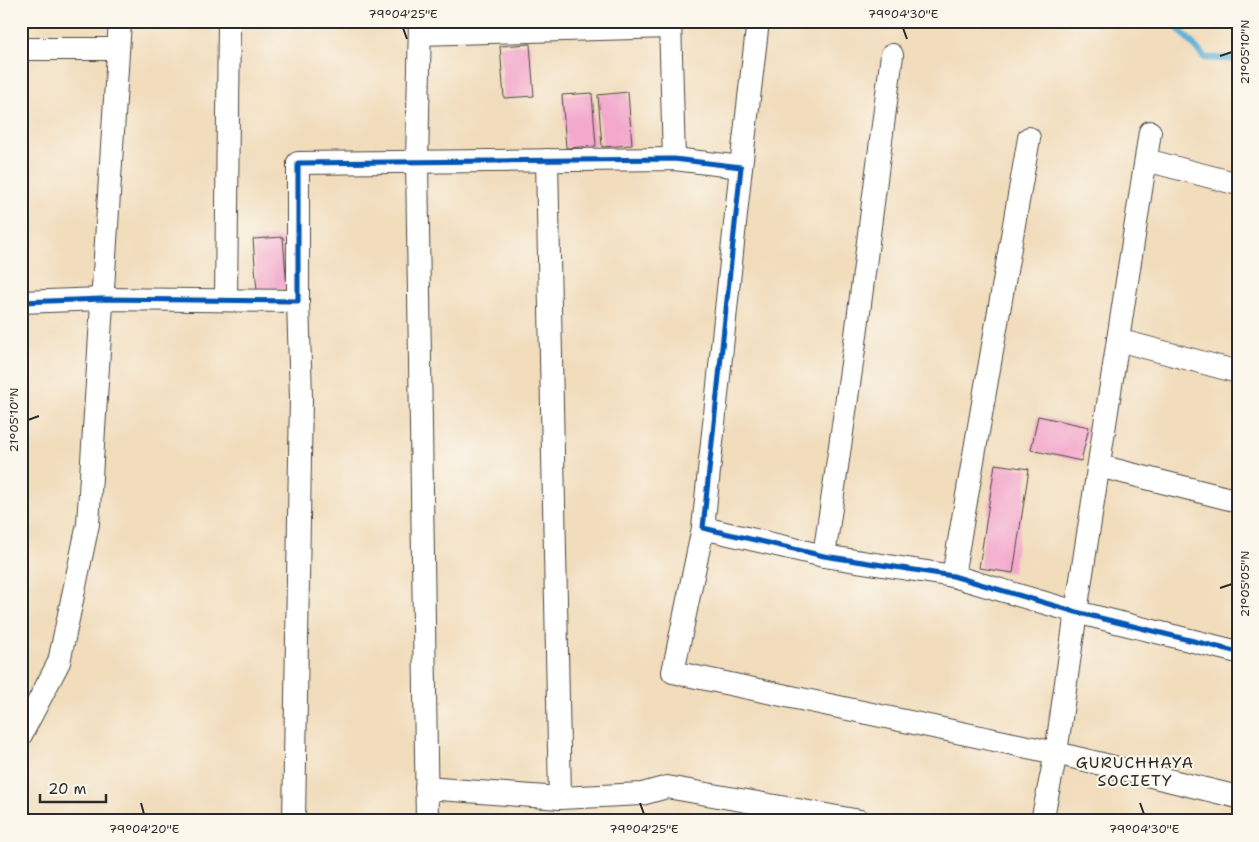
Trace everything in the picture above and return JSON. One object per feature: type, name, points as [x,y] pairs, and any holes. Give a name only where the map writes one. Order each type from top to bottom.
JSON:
[{"type":"street","points":[[21,735],[58,662],[88,524],[120,21]]},
{"type":"street","points":[[226,300],[229,21]]},
{"type":"street","points":[[758,21],[703,528],[673,672],[1056,753],[1238,796]]},
{"type":"street","points":[[427,821],[417,162],[420,27],[670,24],[674,159]]},
{"type":"street","points":[[21,49],[118,49]]},
{"type":"street","points":[[824,556],[855,343],[892,55]]},
{"type":"street","points":[[1042,821],[1056,753],[1150,132]]},
{"type":"street","points":[[953,576],[1028,138]]},
{"type":"street","points":[[294,821],[301,397],[298,301],[298,163],[674,159],[741,167]]},
{"type":"street","points":[[547,160],[560,798]]},
{"type":"street","points":[[1146,160],[1238,184]]},
{"type":"street","points":[[21,302],[102,299],[298,301]]},
{"type":"street","points":[[1118,340],[1238,372]]},
{"type":"street","points":[[1099,466],[1238,502]]},
{"type":"street","points":[[703,528],[824,556],[953,576],[1076,612],[1238,652]]},
{"type":"street","points":[[426,788],[560,798],[642,794],[667,788],[860,821]]},
{"type":"building","points":[[530,44],[534,96],[504,98],[500,46]]},
{"type":"building","points":[[628,92],[632,145],[602,147],[598,95]]},
{"type":"building","points":[[592,93],[596,146],[566,148],[562,95]]},
{"type":"building","points":[[283,237],[287,289],[257,292],[253,239]]},
{"type":"building","points":[[1038,416],[1089,427],[1081,461],[1031,450]]},
{"type":"building","points":[[995,464],[1029,469],[1013,573],[979,568]]},
{"type":"waterway","points":[[1172,21],[1205,58],[1238,59]]},
{"type":"cycle path","points":[[21,302],[102,299],[298,301],[298,163],[674,159],[741,167],[703,528],[824,556],[953,576],[1076,612],[1238,652]]},
{"type":"district","name":"GURUCHHAYA SOCIETY","points":[[1135,771]]}]
